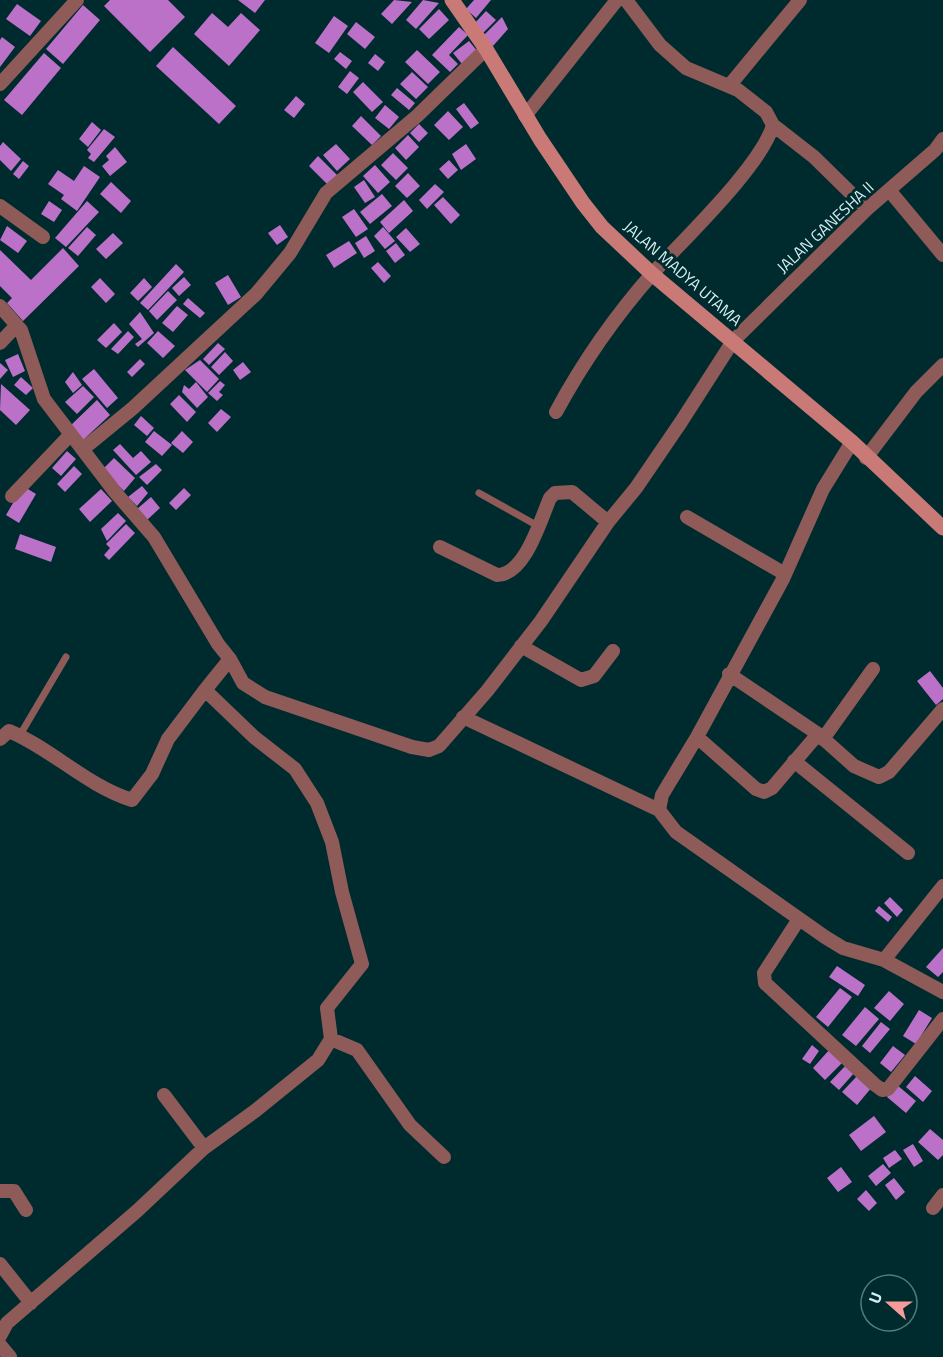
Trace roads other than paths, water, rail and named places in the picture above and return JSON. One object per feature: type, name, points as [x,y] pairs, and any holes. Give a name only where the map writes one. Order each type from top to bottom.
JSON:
[{"type":"street","points":[[0,84],[77,0]]},
{"type":"street","name":"JALAN MADYA UTAMA","points":[[452,0],[486,49],[525,116],[583,203],[602,227],[652,274],[852,442],[866,458],[943,528]]},
{"type":"street","points":[[525,116],[617,0]]},
{"type":"street","points":[[626,0],[660,45],[686,68],[729,86],[766,112],[773,124],[814,157],[867,209]]},
{"type":"street","points":[[729,86],[800,0]]},
{"type":"street","points":[[83,449],[133,408],[256,294],[290,253],[326,193],[417,116],[486,49]]},
{"type":"street","points":[[556,412],[575,377],[615,318],[722,198],[765,144],[773,124]]},
{"type":"street","name":"JALAN GANESHA II","points":[[228,661],[243,683],[265,697],[412,747],[434,749],[521,646],[608,522],[636,488],[733,341],[867,209],[943,139]]},
{"type":"street","points":[[889,190],[943,255]]},
{"type":"street","points":[[0,206],[43,237]]},
{"type":"street","points":[[0,306],[17,325],[26,340],[39,388],[71,434],[154,537],[228,661],[168,739],[152,774],[132,800],[92,781],[40,745],[7,732]]},
{"type":"street","points":[[0,343],[17,325]]},
{"type":"street","points":[[866,458],[916,392],[943,365]]},
{"type":"street","points":[[12,496],[71,434]]},
{"type":"street","points":[[659,810],[662,795],[697,737],[785,574],[824,489],[852,442]]},
{"type":"street","points":[[441,547],[497,575],[507,575],[519,565],[550,498],[563,491],[572,492],[608,522]]},
{"type":"street","points":[[687,517],[785,574]]},
{"type":"street","points":[[521,646],[581,680],[594,675],[613,651]]},
{"type":"street","points":[[697,737],[756,789],[764,792],[772,788],[794,761],[820,736],[873,669]]},
{"type":"street","points":[[729,674],[820,736],[854,766],[879,777],[889,772],[943,709]]},
{"type":"street","points":[[0,1336],[7,1323],[137,1211],[204,1148],[255,1111],[318,1060],[331,1039],[327,1008],[362,964],[342,892],[332,842],[317,803],[295,769],[254,737],[205,690]]},
{"type":"street","points":[[463,717],[659,810],[676,832],[843,948],[884,960],[943,992]]},
{"type":"street","points":[[794,761],[908,853]]},
{"type":"street","points":[[884,960],[943,886]]},
{"type":"street","points":[[799,919],[764,973],[765,983],[882,1090],[888,1089],[943,1019]]},
{"type":"street","points":[[331,1039],[357,1050],[410,1125],[444,1157]]},
{"type":"street","points":[[164,1095],[204,1148]]},
{"type":"street","points":[[0,1191],[14,1191],[26,1210]]},
{"type":"street","points":[[933,1208],[943,1195]]},
{"type":"street","points":[[0,1264],[31,1303]]},
{"type":"street","points":[[0,1345],[10,1357]]},
{"type":"lane","points":[[479,493],[538,526]]},
{"type":"lane","points":[[7,732],[66,657]]}]
